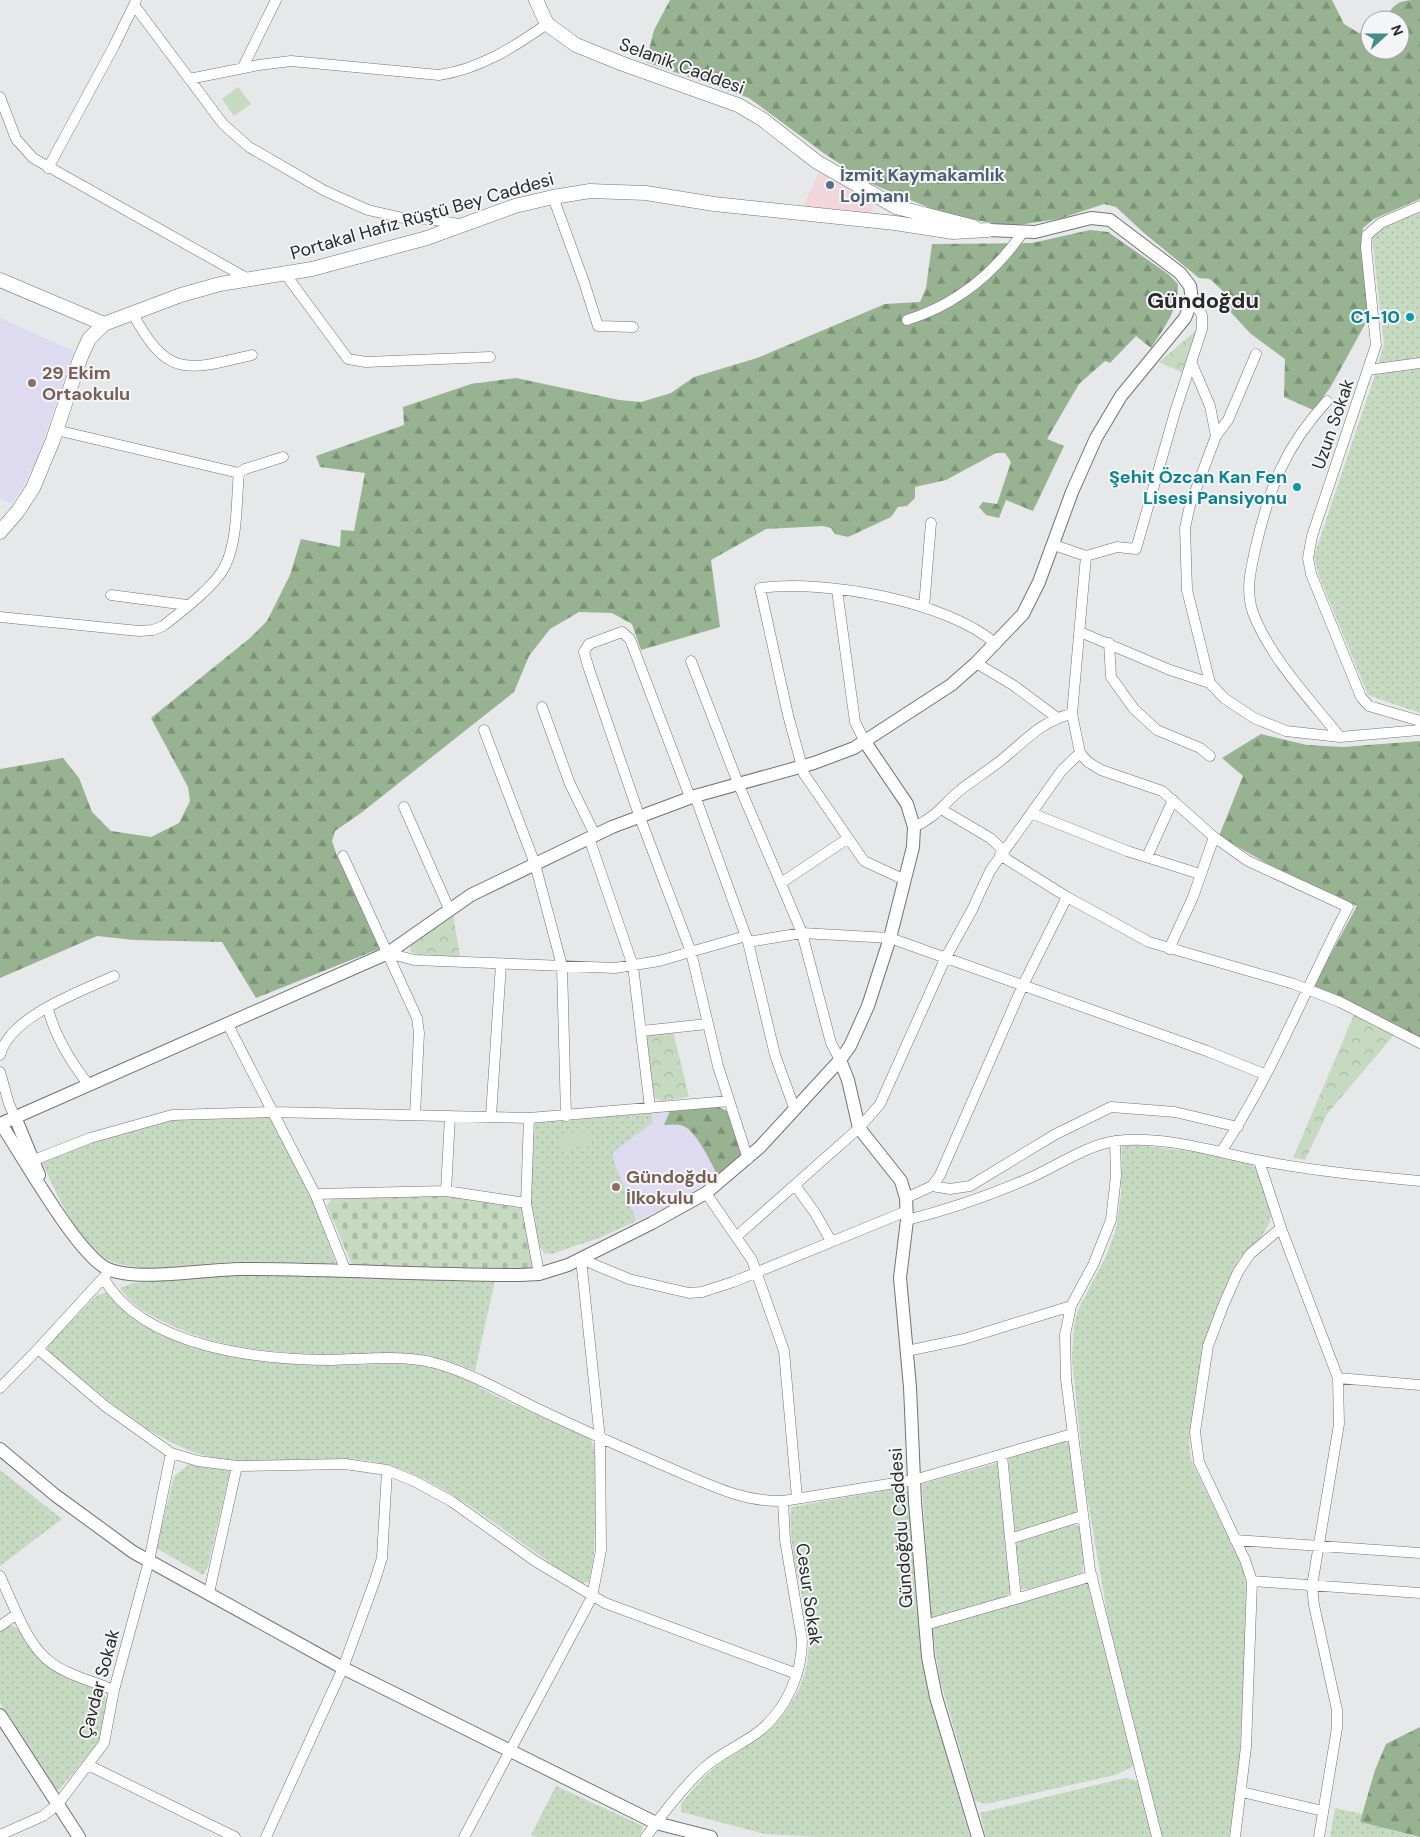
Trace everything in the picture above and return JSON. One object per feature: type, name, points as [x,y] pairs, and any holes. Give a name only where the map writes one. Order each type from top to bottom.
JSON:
[{"type":"main road","points":[[536,0],[547,24]]},
{"type":"main road","name":"Selanik Caddesi","points":[[547,24],[563,36],[589,50],[738,105],[762,119],[817,162],[896,207],[988,230]]},
{"type":"main road","name":"Portakal Hafız Rüştü Bey Caddesi","points":[[104,324],[132,312],[205,288],[286,275],[392,248],[507,209],[553,197],[590,191],[635,192],[714,204],[953,232],[988,230]]},
{"type":"main road","points":[[0,280],[104,324],[94,333],[84,348],[56,430],[33,488],[18,512],[0,532]]},
{"type":"street","points":[[243,68],[276,0]]},
{"type":"street","points":[[48,168],[114,46],[135,2],[189,79],[233,135],[325,191],[368,210],[390,216],[464,225]]},
{"type":"street","points":[[189,79],[283,61],[439,75],[459,71],[496,57],[547,24]]},
{"type":"street","points":[[0,97],[21,146],[48,168],[169,232],[250,280]]},
{"type":"street","points":[[553,197],[598,326],[633,327]]},
{"type":"street","name":"Uzun Sokak","points":[[1420,206],[1382,223],[1367,235],[1366,247],[1376,338],[1368,370],[1309,549],[1309,566],[1361,698],[1369,706],[1420,721]]},
{"type":"street","points":[[988,230],[1045,231],[1091,218],[1110,220],[1180,273],[1190,286],[1192,300],[1185,318],[1121,396],[1104,424],[1072,492],[1054,545],[1028,606],[1018,622],[952,685],[901,716],[865,742],[836,755],[692,796],[639,816],[471,895],[388,952],[0,1124],[84,1247],[99,1263],[126,1306],[142,1318],[191,1340],[244,1354],[276,1358],[380,1358],[428,1362],[451,1367],[600,1439],[723,1491],[762,1502],[783,1501],[914,1480],[1072,1434]]},
{"type":"street","points":[[907,320],[944,305],[987,274],[1006,256],[1023,232]]},
{"type":"street","points":[[286,275],[341,352],[351,361],[490,357]]},
{"type":"street","points":[[1054,545],[1086,556],[1117,547],[1136,549],[1175,412],[1192,364],[1203,319],[1200,309],[1192,300]]},
{"type":"street","points":[[132,312],[153,347],[169,362],[201,367],[252,355]]},
{"type":"street","points":[[1210,683],[1187,590],[1184,539],[1190,505],[1216,436],[1228,420],[1256,354]]},
{"type":"street","points":[[1368,370],[1420,363]]},
{"type":"street","points":[[1192,364],[1210,406],[1216,436]]},
{"type":"street","points":[[1327,401],[1300,435],[1277,474],[1265,507],[1248,584],[1253,611],[1267,641],[1340,737]]},
{"type":"street","points":[[56,430],[239,473],[245,469],[283,457]]},
{"type":"street","points":[[0,617],[147,631],[163,626],[216,578],[226,564],[231,547],[239,473]]},
{"type":"street","points":[[924,607],[931,523]]},
{"type":"street","points":[[1086,556],[1072,714],[1080,753],[1088,762],[1101,770],[1155,788],[1174,800],[1214,837],[1248,861],[1348,907],[1307,989],[1289,1032],[1264,1074],[1238,1127],[1221,1152]]},
{"type":"street","points":[[905,880],[869,865],[847,839],[813,790],[802,766],[760,588],[792,584],[837,590],[924,607],[970,625],[996,644]]},
{"type":"street","points":[[0,1388],[106,1274],[239,1269],[474,1275],[539,1274],[554,1271],[581,1259],[706,1193],[748,1159],[840,1060],[861,1024],[890,938],[913,847],[914,827],[908,804],[865,742],[855,722],[837,590]]},
{"type":"street","points":[[111,595],[188,605]]},
{"type":"street","points":[[748,1159],[707,1024],[691,952],[639,816],[585,657],[586,647],[594,642],[622,632],[630,639],[747,939],[775,1055],[795,1110]]},
{"type":"street","points":[[1080,632],[1170,670],[1210,683],[1232,703],[1266,724],[1299,734],[1340,737],[1420,730]]},
{"type":"street","points":[[1109,643],[1111,677],[1134,709],[1157,730],[1193,745],[1210,756]]},
{"type":"street","points":[[691,661],[738,783],[802,933],[831,1044],[848,1080],[854,1113],[859,1128],[897,1176],[907,1209]]},
{"type":"street","points":[[976,663],[1013,685],[1056,717]]},
{"type":"street","points":[[542,707],[570,784],[592,837],[633,966],[650,1108]]},
{"type":"street","points":[[914,827],[930,819],[961,790],[1005,758],[1038,728],[1056,717],[1072,714]]},
{"type":"street","points":[[484,730],[535,864],[562,966],[566,1116]]},
{"type":"street","points":[[737,1236],[859,1128],[880,1104],[946,957],[1002,853],[1062,770],[1080,753]]},
{"type":"street","points":[[1147,857],[1174,800]]},
{"type":"street","points":[[404,807],[449,909]]},
{"type":"street","points":[[941,809],[990,838],[1002,853],[1067,897],[1135,936],[1169,949],[1307,989],[1340,1002],[1420,1043]]},
{"type":"street","points":[[1031,813],[1147,857],[1200,874]]},
{"type":"street","points":[[1169,949],[1186,913],[1214,837]]},
{"type":"street","points":[[781,883],[847,839]]},
{"type":"street","points":[[343,856],[414,1009],[418,1025],[415,1115]]},
{"type":"street","points":[[907,1209],[932,1186],[940,1175],[1023,984],[1067,897]]},
{"type":"street","points":[[388,952],[414,960],[605,968],[633,966],[747,939],[802,933],[890,938],[1023,984],[1264,1074]]},
{"type":"street","points":[[491,1116],[501,964]]},
{"type":"street","points":[[0,1051],[22,1024],[114,976]]},
{"type":"street","points":[[48,1009],[57,1032],[77,1069],[88,1084]]},
{"type":"street","points":[[226,1023],[315,1194],[346,1271]]},
{"type":"street","points":[[642,1031],[707,1024]]},
{"type":"street","points":[[0,1072],[4,1090],[34,1160],[44,1190]]},
{"type":"street","points":[[34,1160],[90,1138],[172,1116],[272,1112],[528,1118],[729,1101]]},
{"type":"street","points":[[932,1186],[950,1189],[970,1186],[1054,1135],[1111,1107],[1175,1112],[1238,1127]]},
{"type":"street","points":[[446,1191],[450,1116]]},
{"type":"street","points":[[528,1118],[526,1203],[539,1274]]},
{"type":"street","points":[[581,1259],[629,1279],[689,1293],[708,1291],[907,1209],[991,1195],[1093,1148],[1115,1141],[1149,1140],[1335,1173],[1420,1181]]},
{"type":"street","points":[[1115,1141],[1116,1176],[1111,1220],[1093,1265],[1071,1306],[1064,1351],[1082,1516],[1092,1576],[1157,1837]]},
{"type":"street","points":[[0,1142],[20,1152]]},
{"type":"street","points":[[1259,1161],[1281,1228],[1338,1378],[1339,1424],[1312,1586],[1314,1605],[1337,1710],[1337,1728],[1319,1837]]},
{"type":"street","points":[[795,1185],[815,1213],[831,1241]]},
{"type":"street","points":[[315,1194],[446,1191],[526,1203]]},
{"type":"street","points":[[706,1193],[737,1236],[757,1272],[786,1363],[796,1498]]},
{"type":"street","name":"Gündoğdu Caddesi","points":[[907,1209],[900,1278],[907,1351],[914,1480],[928,1656],[936,1697],[978,1837]]},
{"type":"street","points":[[1236,1837],[1246,1747],[1252,1581],[1199,1462],[1195,1432],[1208,1346],[1223,1306],[1238,1272],[1250,1254],[1281,1228]]},
{"type":"street","points":[[464,1837],[592,1597],[601,1550],[600,1439],[581,1259]]},
{"type":"street","points":[[907,1351],[964,1339],[1071,1306]]},
{"type":"street","points":[[38,1349],[105,1406],[171,1452],[198,1461],[237,1466],[345,1464],[387,1470],[414,1481],[451,1501],[535,1561],[592,1597],[797,1674]]},
{"type":"street","points":[[1338,1378],[1420,1383]]},
{"type":"street","points":[[0,1449],[55,1495],[133,1552],[343,1668],[656,1823],[710,1837]]},
{"type":"street","name":"Çavdar Sokak","points":[[0,1835],[43,1816],[58,1804],[104,1743],[114,1690],[149,1561],[171,1452]]},
{"type":"street","points":[[1002,1455],[1016,1599]]},
{"type":"street","points":[[209,1593],[237,1466]]},
{"type":"street","points":[[266,1837],[343,1668],[382,1558],[387,1470]]},
{"type":"street","name":"Cesur Sokak","points":[[646,1837],[704,1768],[732,1747],[762,1729],[779,1709],[797,1674],[802,1652],[802,1640],[785,1540],[783,1501]]},
{"type":"street","points":[[1010,1539],[1082,1516]]},
{"type":"street","points":[[1235,1540],[1420,1553]]},
{"type":"street","points":[[0,1576],[35,1648],[46,1660],[60,1669],[114,1690]]},
{"type":"street","points":[[925,1625],[1092,1576]]},
{"type":"street","points":[[1252,1581],[1420,1593]]},
{"type":"street","points":[[0,1626],[17,1614]]},
{"type":"street","points":[[0,1715],[79,1837]]},
{"type":"street","points":[[88,1765],[235,1837]]},
{"type":"street","points":[[1242,1792],[1323,1811]]},
{"type":"shaded area","name":"İzmit Kaymakamlık Lojmanı","points":[[819,172],[874,198],[872,216],[802,209]]},
{"type":"shaded area","name":"29 Ekim Ortaokulu","points":[[0,318],[74,351],[37,459],[22,489],[12,503],[0,499]]},
{"type":"shaded area","name":"Gündoğdu İlkokulu","points":[[719,1107],[727,1111],[718,1176],[677,1202],[599,1238],[551,1254],[544,1253],[535,1123]]},
{"type":"green space","points":[[670,0],[1332,0],[1344,24],[1360,33],[1360,60],[1410,60],[1410,10],[1390,10],[1398,3],[1420,0],[1420,199],[1374,219],[1363,228],[1361,243],[1369,317],[1330,388],[1313,410],[1284,397],[1285,359],[1251,334],[1223,304],[1224,292],[1210,279],[1199,278],[1144,233],[1116,207],[1104,204],[1059,219],[1010,226],[947,215],[867,182],[822,152],[749,98],[646,62],[654,30]]},
{"type":"green space","points":[[238,87],[251,104],[234,116],[222,99]]},
{"type":"green space","points":[[1420,211],[1420,359],[1378,364],[1384,344],[1372,238],[1382,228]]},
{"type":"green space","points":[[1090,230],[1108,232],[1168,274],[1178,284],[1176,302],[1170,318],[1151,348],[1136,336],[1110,363],[1105,361],[1079,384],[1047,439],[1064,446],[1033,511],[1006,500],[999,518],[986,515],[979,507],[983,502],[997,504],[1011,462],[1005,453],[996,453],[946,480],[915,487],[915,498],[907,506],[898,507],[891,517],[848,537],[835,534],[831,528],[823,526],[766,529],[711,560],[720,627],[641,650],[632,624],[612,613],[579,612],[550,629],[529,656],[514,692],[361,813],[335,831],[332,841],[337,856],[381,948],[256,998],[222,942],[134,940],[97,936],[0,978],[0,769],[63,758],[79,778],[92,812],[111,831],[151,837],[179,823],[190,801],[188,787],[151,718],[250,638],[267,621],[290,575],[301,539],[340,547],[341,530],[354,531],[365,473],[320,467],[316,456],[404,425],[403,407],[471,384],[516,378],[619,400],[641,402],[671,393],[694,377],[757,358],[885,304],[920,302],[926,288],[932,244],[1032,243]]},
{"type":"green space","points":[[1198,329],[1185,374],[1159,362]]},
{"type":"green space","points":[[1420,367],[1420,713],[1368,695],[1319,576],[1314,556],[1376,372]]},
{"type":"green space","points":[[1261,734],[1307,745],[1343,747],[1420,741],[1420,1039],[1312,988],[1357,906],[1273,867],[1219,836],[1243,776],[1222,758]]},
{"type":"green space","points":[[453,914],[460,957],[419,955],[411,952],[410,946]]},
{"type":"green space","points":[[1354,1015],[1394,1035],[1327,1114],[1305,1160],[1293,1158]]},
{"type":"green space","points":[[673,1031],[689,1097],[662,1101],[653,1097],[646,1038],[647,1034]]},
{"type":"green space","points":[[719,1107],[727,1111],[744,1155],[718,1176],[702,1146],[686,1127],[664,1125],[670,1111]]},
{"type":"green space","points":[[652,1113],[652,1123],[613,1152],[613,1158],[636,1221],[599,1238],[551,1254],[544,1253],[538,1244],[530,1198],[535,1123]]},
{"type":"green space","points":[[269,1114],[314,1204],[336,1263],[233,1262],[149,1268],[117,1263],[102,1257],[84,1240],[59,1199],[42,1161],[79,1145],[173,1119]]},
{"type":"green space","points":[[589,1131],[590,1146],[560,1149],[559,1134]]},
{"type":"green space","points":[[1137,1145],[1215,1154],[1251,1164],[1256,1168],[1271,1214],[1270,1222],[1260,1239],[1239,1259],[1211,1321],[1203,1348],[1189,1440],[1191,1460],[1241,1564],[1245,1577],[1248,1607],[1239,1770],[1229,1837],[1162,1837],[1111,1636],[1085,1485],[1072,1359],[1074,1325],[1078,1310],[1106,1256],[1116,1229],[1121,1194],[1122,1146]]},
{"type":"green space","points":[[447,1195],[522,1206],[533,1269],[352,1265],[327,1206],[333,1197]]},
{"type":"green space","points":[[230,1275],[495,1280],[475,1371],[437,1359],[417,1356],[279,1352],[222,1343],[186,1332],[154,1317],[135,1305],[120,1288],[133,1283]]},
{"type":"green space","points":[[107,1292],[130,1314],[156,1331],[185,1344],[215,1353],[279,1363],[311,1365],[398,1364],[421,1365],[441,1369],[583,1435],[591,1440],[597,1456],[594,1554],[589,1582],[581,1583],[466,1503],[417,1476],[392,1466],[372,1461],[333,1458],[254,1462],[234,1461],[208,1456],[182,1447],[158,1435],[112,1403],[48,1352],[48,1346],[53,1340],[96,1296]]},
{"type":"green space","points":[[1062,1441],[1070,1442],[1078,1510],[1076,1513],[1015,1532],[1008,1458]]},
{"type":"green space","points":[[1000,1462],[1011,1594],[1008,1597],[931,1619],[922,1484]]},
{"type":"green space","points":[[189,1464],[230,1471],[208,1566],[203,1575],[156,1548],[174,1477]]},
{"type":"green space","points":[[0,1470],[62,1519],[0,1566]]},
{"type":"green space","points":[[893,1489],[908,1492],[921,1647],[933,1708],[970,1837],[819,1837],[765,1834],[681,1812],[681,1804],[711,1770],[770,1729],[792,1701],[804,1674],[808,1648],[807,1622],[791,1538],[791,1507]]},
{"type":"green space","points":[[1071,1524],[1080,1526],[1084,1558],[1082,1573],[1029,1589],[1021,1589],[1016,1544],[1018,1541]]},
{"type":"green space","points":[[1089,1582],[1134,1766],[1115,1775],[986,1804],[975,1801],[940,1680],[932,1628]]},
{"type":"green space","points":[[10,1625],[22,1633],[41,1659],[52,1670],[98,1690],[107,1698],[99,1742],[59,1790],[54,1787],[0,1703],[0,1630]]},
{"type":"green space","points":[[1420,1727],[1420,1837],[1360,1822],[1375,1770],[1386,1744]]},
{"type":"green space","points":[[1125,1778],[1138,1781],[1152,1837],[986,1837],[980,1813]]},
{"type":"green space","points":[[556,1786],[643,1826],[640,1837],[537,1837],[531,1835]]},
{"type":"green space","points":[[1335,1808],[1362,1814],[1360,1822],[1417,1837],[1330,1837]]},
{"type":"place","name":"İzmit Kaymakamlık Lojmanı","points":[[830,185]]},
{"type":"place","name":"C1-10","points":[[1410,317]]},
{"type":"place","name":"29 Ekim Ortaokulu","points":[[32,383]]},
{"type":"place","name":"Şehit Özcan Kan Fen Lisesi Pansiyonu","points":[[1297,487]]},
{"type":"place","name":"Gündoğdu İlkokulu","points":[[616,1187]]},
{"type":"district","name":"Gündoğdu","points":[[1203,300]]}]
